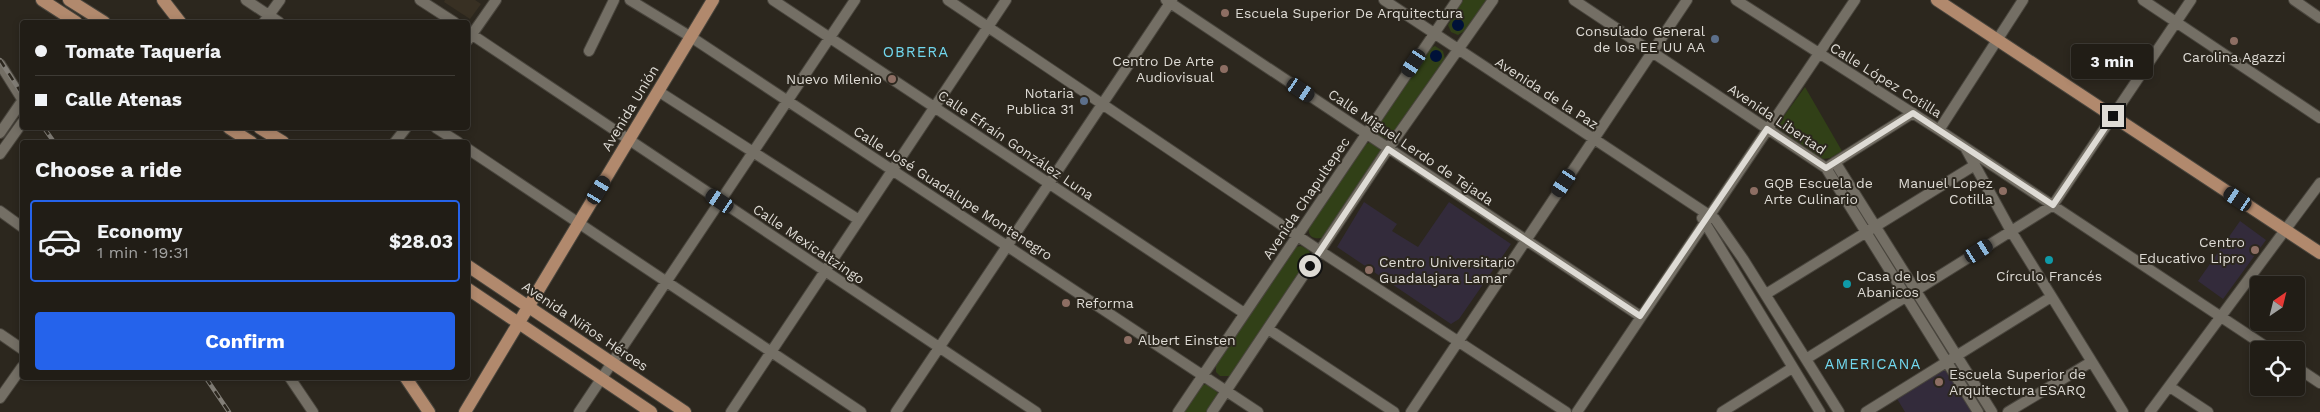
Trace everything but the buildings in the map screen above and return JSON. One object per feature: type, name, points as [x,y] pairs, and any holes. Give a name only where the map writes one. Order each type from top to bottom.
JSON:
[{"type":"main road","points":[[42,0],[73,20]]},
{"type":"main road","points":[[69,0],[102,20]]},
{"type":"main road","name":"Avenida Unión","points":[[465,412],[713,0]]},
{"type":"main road","points":[[1937,0],[2320,253]]},
{"type":"main road","points":[[165,3],[172,20]]},
{"type":"main road","points":[[165,3],[178,20]]},
{"type":"main road","points":[[232,130],[243,139]]},
{"type":"main road","points":[[263,130],[280,140]]},
{"type":"main road","name":"Avenida Niños Héroes","points":[[470,267],[685,412]]},
{"type":"main road","points":[[470,290],[651,412]]},
{"type":"main road","points":[[407,380],[429,412]]},
{"type":"street","points":[[80,0],[103,20]]},
{"type":"street","points":[[246,0],[266,19],[280,0]]},
{"type":"street","points":[[420,0],[451,20]]},
{"type":"street","points":[[470,34],[496,0]]},
{"type":"street","points":[[589,51],[614,0]]},
{"type":"street","name":"Calle José Guadalupe Montenegro","points":[[630,0],[691,37],[1258,412]]},
{"type":"street","name":"Calle Efraín González Luna","points":[[773,0],[1244,312]]},
{"type":"street","points":[[579,412],[855,0]]},
{"type":"street","points":[[948,0],[1320,251],[1566,412]]},
{"type":"street","points":[[731,412],[1006,0]]},
{"type":"street","name":"Avenida de la Paz","points":[[1384,0],[1696,207],[1743,259],[1839,412]]},
{"type":"street","name":"Avenida Chapultepec","points":[[1178,412],[1457,0]]},
{"type":"street","points":[[1212,412],[1388,149],[1493,0]]},
{"type":"street","name":"Avenida Libertad","points":[[1574,0],[1767,129],[1830,165],[1876,226],[1992,412]]},
{"type":"street","points":[[1411,412],[1687,0]]},
{"type":"street","name":"Calle López Cotilla","points":[[1736,0],[1965,146],[2258,341]]},
{"type":"street","points":[[1577,412],[1855,0]]},
{"type":"street","points":[[1939,130],[1996,39],[2023,0]]},
{"type":"street","points":[[2143,0],[2320,118]]},
{"type":"street","points":[[1806,359],[2053,205],[2191,0]]},
{"type":"street","points":[[896,412],[1170,1]]},
{"type":"street","name":"Calle Miguel Lerdo de Tejada","points":[[1170,1],[1388,149],[1640,316]]},
{"type":"street","points":[[2299,2],[2320,18]]},
{"type":"street","name":"Calle Mexicaltzingo","points":[[470,36],[1036,412]]},
{"type":"street","points":[[0,64],[20,97]]},
{"type":"street","points":[[658,91],[859,220]]},
{"type":"street","points":[[0,133],[20,103]]},
{"type":"street","points":[[1830,165],[1913,113]]},
{"type":"street","points":[[0,154],[20,126]]},
{"type":"street","points":[[397,140],[404,130]]},
{"type":"street","points":[[439,130],[455,140]]},
{"type":"street","points":[[1965,146],[2011,232],[2123,412]]},
{"type":"street","points":[[470,150],[861,412]]},
{"type":"street","name":"Avenida Libertad","points":[[1830,165],[1866,232],[1978,412]]},
{"type":"street","points":[[1766,294],[1974,165]]},
{"type":"street","points":[[2150,412],[2320,183]]},
{"type":"street","points":[[0,211],[20,226]]},
{"type":"street","name":"Avenida de la Paz","points":[[1707,218],[1792,368],[1820,412]]},
{"type":"street","points":[[1866,412],[2051,297]]},
{"type":"street","points":[[1268,329],[1394,412]]},
{"type":"street","points":[[0,334],[20,348]]},
{"type":"street","points":[[2008,412],[2091,362]]},
{"type":"street","points":[[1722,412],[1792,368]]},
{"type":"street","points":[[0,398],[20,370]]},
{"type":"street","points":[[2305,373],[2320,383]]},
{"type":"street","points":[[291,380],[313,412]]},
{"type":"street","points":[[2170,387],[2208,412]]},
{"type":"shaded area","points":[[445,0],[475,0],[481,4],[470,19],[444,2]]},
{"type":"shaded area","points":[[1364,202],[1397,224],[1392,231],[1418,247],[1449,202],[1511,244],[1459,319],[1451,324],[1337,247]]},
{"type":"shaded area","points":[[2240,221],[2266,240],[2223,299],[2198,281]]},
{"type":"shaded area","name":"Escuela Superior de Arquitectura ESARQ","points":[[1946,366],[1975,412],[1905,412],[1896,397]]},
{"type":"green space","points":[[1463,0],[1486,0],[1466,30],[1458,35],[1451,32],[1448,25]]},
{"type":"green space","points":[[1435,46],[1443,51],[1445,59],[1393,135],[1389,139],[1380,137],[1376,128],[1429,49]]},
{"type":"green space","points":[[1805,87],[1842,151],[1830,158],[1823,159],[1776,127]]},
{"type":"green space","points":[[1371,142],[1380,148],[1380,154],[1325,237],[1311,236],[1309,234],[1309,227],[1366,144]]},
{"type":"green space","points":[[1301,246],[1309,250],[1311,258],[1231,376],[1220,376],[1216,372],[1216,365],[1295,247]]},
{"type":"green space","points":[[1208,384],[1218,393],[1207,412],[1184,412],[1202,385]]},
{"type":"water","points":[[1456,19],[1460,19],[1464,25],[1460,31],[1456,31],[1452,27],[1452,23]]},
{"type":"water","points":[[1434,50],[1438,50],[1442,56],[1438,62],[1434,62],[1430,58],[1430,54]]},
{"type":"railway","points":[[0,60],[20,91]]},
{"type":"railway","points":[[45,130],[53,140]]},
{"type":"railway","points":[[207,380],[229,412]]},
{"type":"place","name":"Escuela Superior De Arquitectura","points":[[1225,13]]},
{"type":"place","name":"Consulado General de los EE UU AA","points":[[1715,39]]},
{"type":"place","name":"Carolina Agazzi","points":[[2234,41]]},
{"type":"place","name":"Centro De Arte Audiovisual","points":[[1224,69]]},
{"type":"place","name":"Nuevo Milenio","points":[[892,79]]},
{"type":"place","name":"Notaria Publica 31","points":[[1084,101]]},
{"type":"place","name":"GQB Escuela de Arte Culinario","points":[[1754,191]]},
{"type":"place","name":"Manuel Lopez Cotilla","points":[[2003,191]]},
{"type":"place","name":"Centro Educativo Lipro","points":[[2255,250]]},
{"type":"place","name":"Círculo Francés","points":[[2049,260]]},
{"type":"place","name":"Centro Universitario Guadalajara Lamar","points":[[1369,270]]},
{"type":"place","name":"Casa de los Abanicos","points":[[1847,284]]},
{"type":"place","name":"Reforma","points":[[1066,303]]},
{"type":"place","name":"Albert Einsten","points":[[1128,340]]},
{"type":"place","name":"Escuela Superior de Arquitectura ESARQ","points":[[1939,382]]},
{"type":"district","name":"OBRERA","points":[[916,52]]},
{"type":"district","name":"AMERICANA","points":[[1873,364]]},
{"type":"route","points":[[1310,266],[1388,149],[1640,316],[1767,129],[1826,168],[1913,113],[2053,205],[2113,116]]}]
